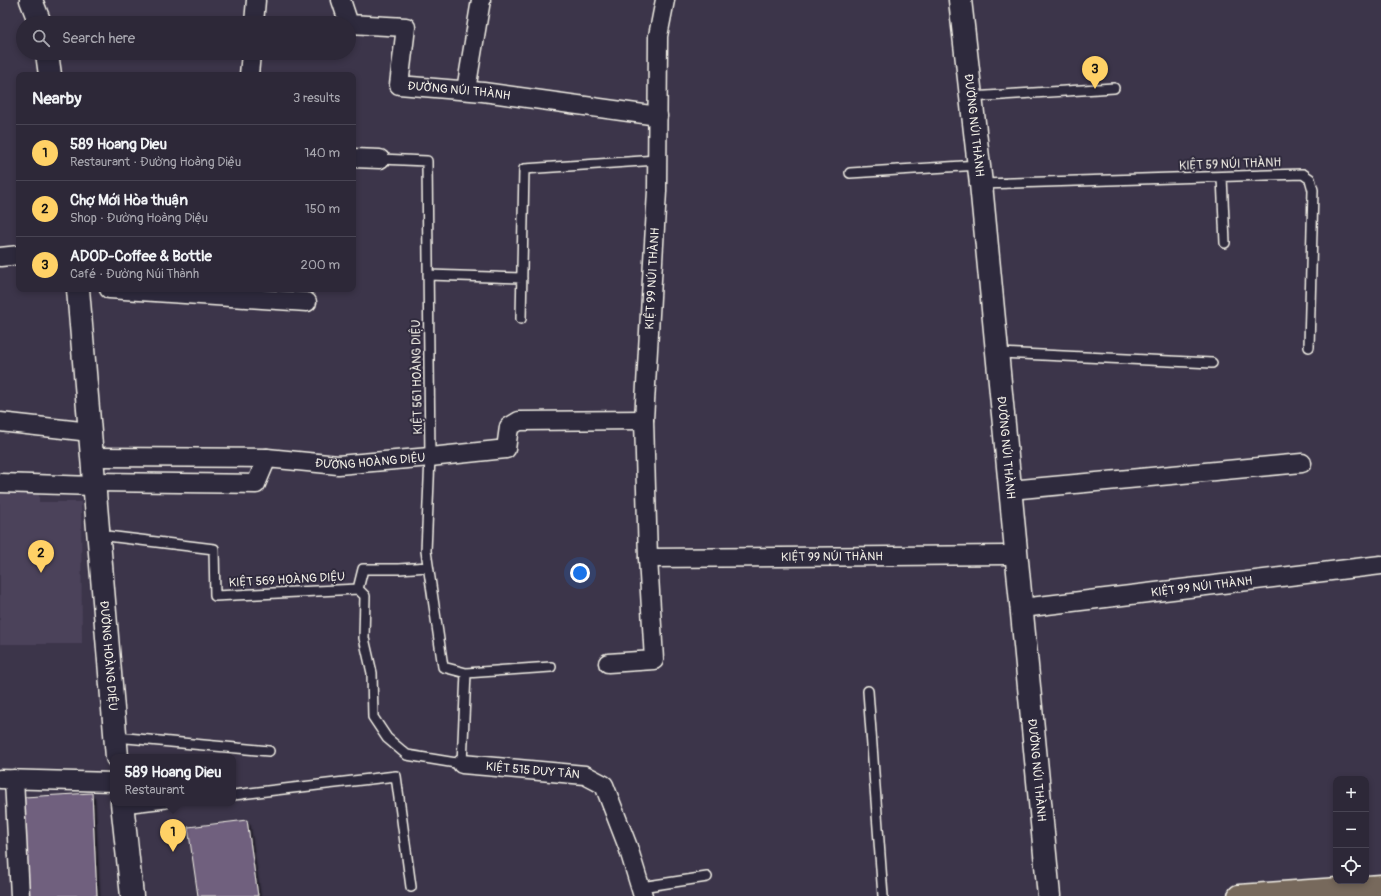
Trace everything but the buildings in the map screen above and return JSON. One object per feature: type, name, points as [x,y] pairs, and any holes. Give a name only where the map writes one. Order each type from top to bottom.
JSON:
[{"type":"main road","points":[[31,0],[37,16]]},
{"type":"main road","name":"ĐƯỜNG NÚI THÀNH","points":[[960,0],[980,174],[1049,896]]},
{"type":"main road","points":[[48,60],[50,72]]},
{"type":"main road","name":"ĐƯỜNG HOÀNG DIỆU","points":[[78,292],[117,747]]},
{"type":"main road","points":[[122,806],[132,896]]},
{"type":"main road","points":[[1239,896],[1316,894],[1381,886]]},
{"type":"street","points":[[255,16],[256,0]]},
{"type":"street","name":"ĐƯỜNG NÚI THÀNH","points":[[341,0],[347,16]]},
{"type":"street","points":[[466,90],[481,0]]},
{"type":"street","name":"KIỆT 99 NÚI THÀNH","points":[[608,663],[654,660],[648,558],[644,420],[657,192],[658,36],[665,0]]},
{"type":"street","name":"ĐƯỜNG NÚI THÀNH","points":[[356,24],[406,27],[399,85],[466,90],[658,116]]},
{"type":"street","points":[[249,72],[250,60]]},
{"type":"street","points":[[356,158],[380,159]]},
{"type":"street","points":[[0,257],[16,255]]},
{"type":"street","points":[[155,292],[307,302]]},
{"type":"street","name":"ĐƯỜNG HOÀNG DIỆU","points":[[92,457],[267,458],[338,465],[506,449],[509,427],[519,421],[644,420]]},
{"type":"street","points":[[0,422],[90,432]]},
{"type":"street","points":[[0,484],[256,484],[267,458]]},
{"type":"street","points":[[1010,490],[1302,463]]},
{"type":"street","name":"KIỆT 99 NÚI THÀNH","points":[[648,558],[1017,555]]},
{"type":"street","name":"KIỆT 99 NÚI THÀNH","points":[[1022,608],[1381,566]]},
{"type":"street","name":"KIỆT 515 DUY TÂN","points":[[462,764],[585,775],[604,785],[642,892]]},
{"type":"street","points":[[20,896],[7,779],[110,782]]},
{"type":"lane","points":[[971,97],[1114,88]]},
{"type":"lane","name":"KIỆT 561 HOÀNG DIỆU","points":[[380,159],[426,161],[430,457],[426,551],[443,667],[466,673]]},
{"type":"lane","points":[[521,319],[524,169],[657,160]]},
{"type":"lane","name":"KIỆT 59 NÚI THÀNH","points":[[850,173],[1222,177],[1295,173],[1303,174],[1310,179],[1313,190],[1309,347]]},
{"type":"lane","points":[[1222,177],[1225,243]]},
{"type":"lane","points":[[428,275],[522,278]]},
{"type":"lane","points":[[997,353],[1212,363]]},
{"type":"lane","name":"KIỆT 569 HOÀNG DIỆU","points":[[98,535],[214,549],[215,596],[358,589],[365,596],[364,638],[372,673],[373,717],[387,738],[407,755],[462,764]]},
{"type":"lane","points":[[358,589],[363,569],[428,567]]},
{"type":"lane","points":[[462,764],[466,673],[551,667]]},
{"type":"lane","points":[[868,691],[883,896]]},
{"type":"lane","points":[[117,747],[270,751]]},
{"type":"lane","points":[[236,795],[396,776],[411,887]]},
{"type":"lane","points":[[642,892],[707,877]]},
{"type":"shaded area","points":[[0,490],[39,490],[39,502],[81,502],[82,644],[0,644]]},
{"type":"place","name":"ADOD-Coffee & Bottle","points":[[1095,89]]},
{"type":"place","name":"Chợ Mới Hòa thuận","points":[[41,573]]},
{"type":"place","name":"589 Hoang Dieu","points":[[173,852]]}]
